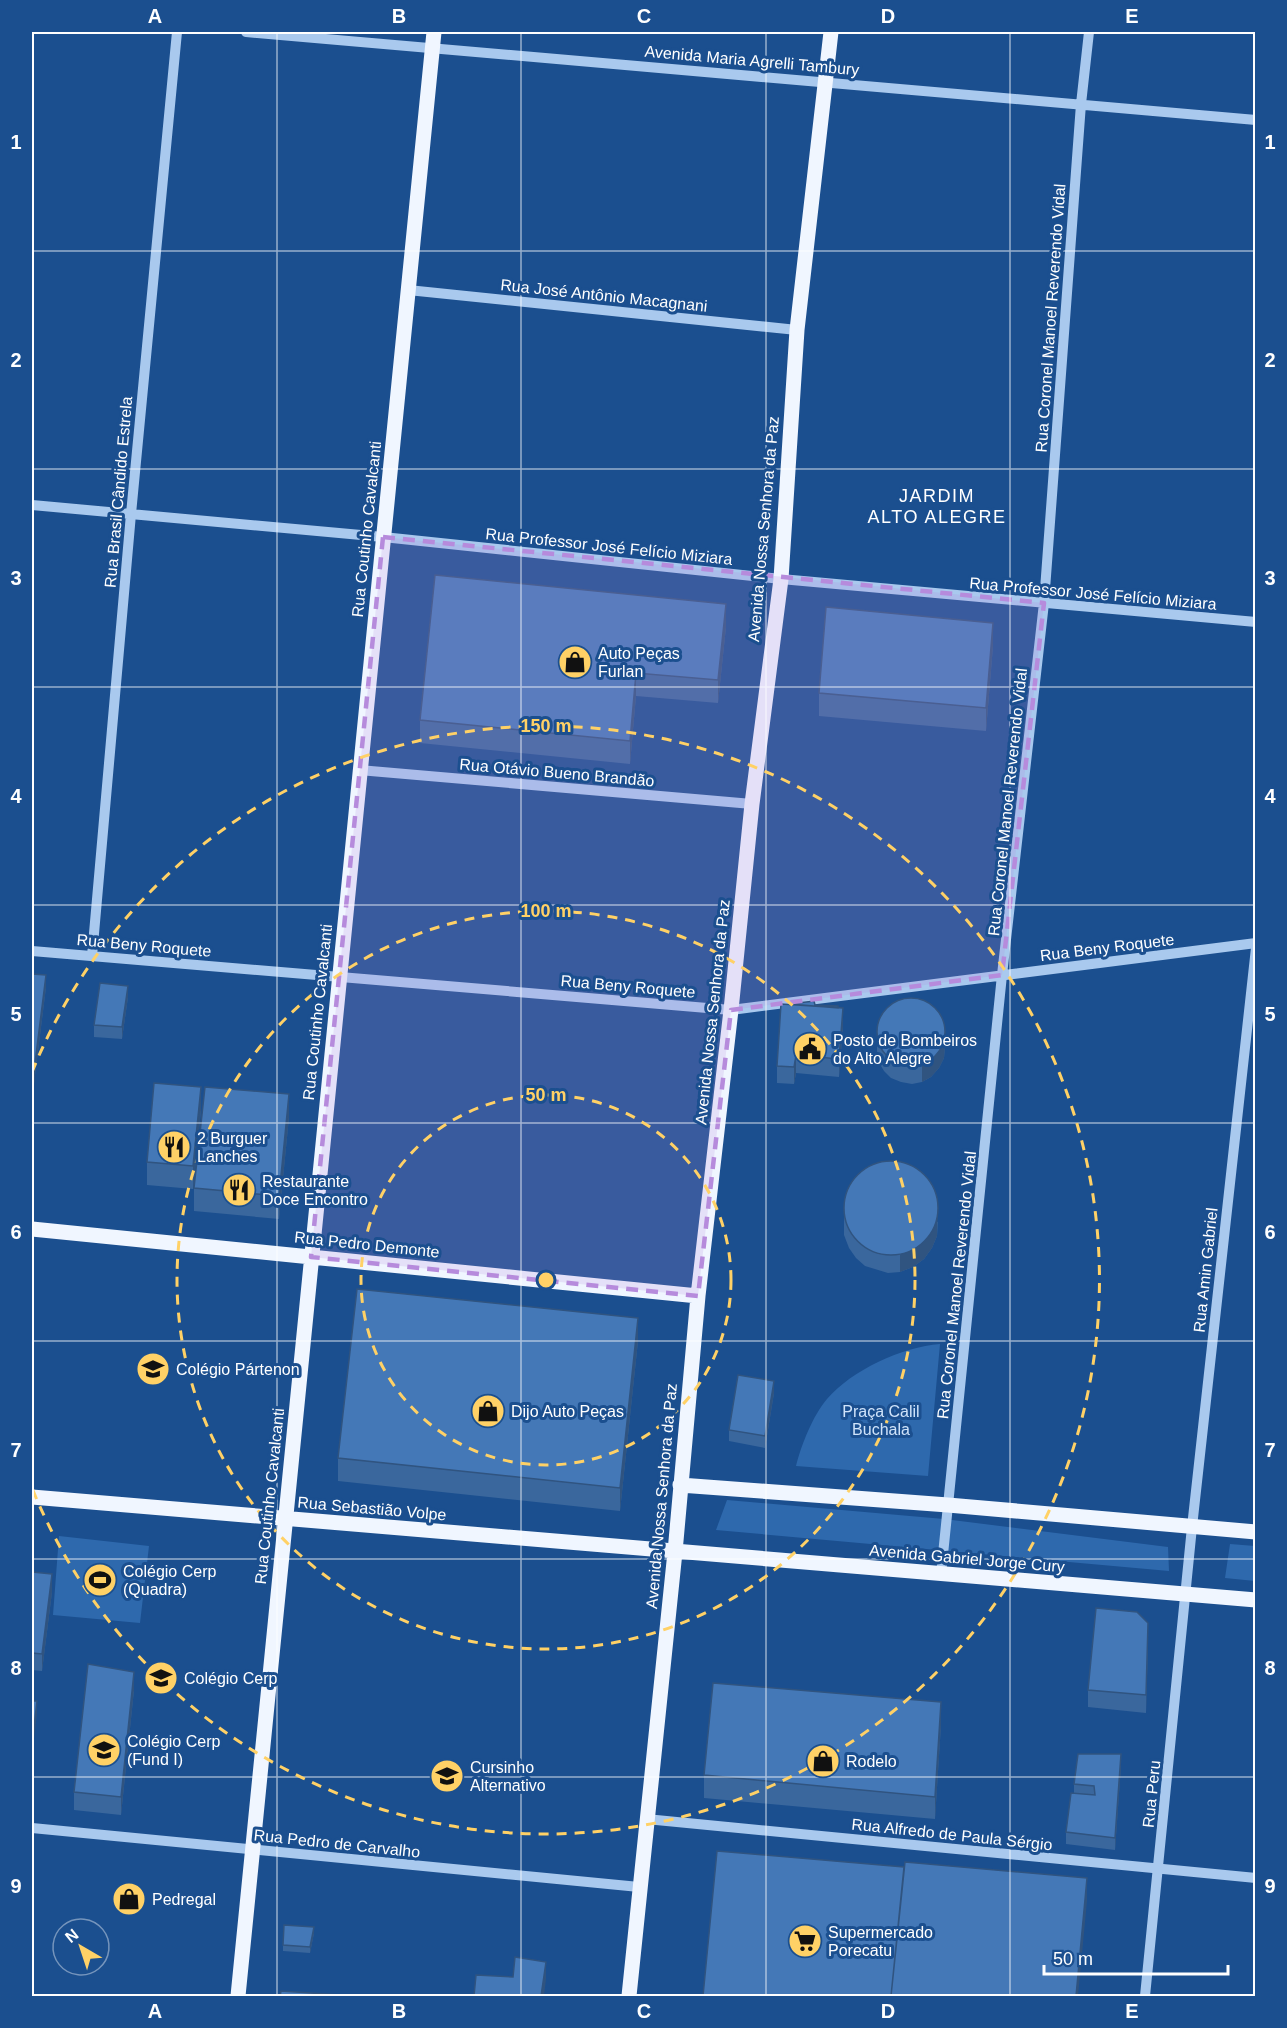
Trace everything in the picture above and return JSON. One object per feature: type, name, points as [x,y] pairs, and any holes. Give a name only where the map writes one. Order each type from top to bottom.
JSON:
[{"type":"main road","name":"Rua Coutinho Cavalcanti","points":[[238,1996],[434,32]]},
{"type":"main road","name":"Avenida Nossa Senhora da Paz","points":[[629,1996],[675,1552],[698,1296],[752,804],[781,579],[797,330],[831,32]]},
{"type":"main road","name":"Rua Pedro Demonte","points":[[32,1229],[698,1296]]},
{"type":"main road","points":[[680,1485],[948,1505],[1256,1532]]},
{"type":"main road","name":"Rua Sebastião Volpe","points":[[32,1497],[675,1552]]},
{"type":"main road","name":"Avenida Gabriel Jorge Cury","points":[[675,1552],[1256,1600]]},
{"type":"street","name":"Rua Brasil Cândido Estrela","points":[[92,956],[177,32]]},
{"type":"street","name":"Avenida Maria Agrelli Tambury","points":[[246,32],[1256,120]]},
{"type":"street","name":"Rua Coronel Manoel Reverendo Vidal","points":[[941,1574],[1002,975],[1044,603],[1081,104],[1089,32]]},
{"type":"street","name":"Rua José Antônio Macagnani","points":[[408,290],[797,330]]},
{"type":"street","name":"Rua Professor José Felício Miziara","points":[[32,505],[383,537],[781,579],[1256,622]]},
{"type":"street","name":"Rua Otávio Bueno Brandão","points":[[359,770],[752,804]]},
{"type":"street","name":"Rua Beny Roquete","points":[[32,951],[731,1010],[1256,943]]},
{"type":"street","name":"Rua Amin Gabriel","points":[[1186,1594],[1256,948]]},
{"type":"street","name":"Rua Peru","points":[[1145,1996],[1186,1594]]},
{"type":"street","name":"Rua Alfredo de Paula Sérgio","points":[[646,1819],[1256,1878]]},
{"type":"street","name":"Rua Pedro de Carvalho","points":[[32,1828],[639,1887]]},
{"type":"highlighted area","points":[[383,537],[1044,603],[1002,975],[731,1010],[698,1296],[311,1257]]},
{"type":"green space","name":"Praça Calil Buchala","points":[[940,1344],[928,1476],[796,1466],[812,1422],[837,1388],[864,1370],[894,1355]]},
{"type":"green space","points":[[727,1500],[944,1519],[1168,1547],[1169,1571],[716,1530]]},
{"type":"green space","name":"Colégio Cerp (Quadra)","points":[[59,1536],[149,1546],[140,1623],[53,1615]]},
{"type":"green space","points":[[1230,1544],[1255,1546],[1255,1581],[1225,1578]]},
{"type":"building","name":"Auto Peças Furlan","points":[[435,575],[726,604],[718,680],[636,673],[630,741],[420,720]]},
{"type":"building","points":[[826,607],[993,623],[986,708],[819,693]]},
{"type":"building","points":[[32,974],[46,975],[34,1071],[32,1071]]},
{"type":"building","points":[[100,983],[128,986],[122,1027],[94,1025]]},
{"type":"building","points":[[911,998],[924,1001],[935,1008],[942,1019],[945,1032],[942,1045],[935,1056],[924,1063],[911,1066],[898,1063],[887,1056],[880,1045],[877,1032],[880,1019],[887,1008],[898,1001]]},
{"type":"building","points":[[814,1001],[815,1005],[838,1006],[838,1008],[790,1004]]},
{"type":"building","name":"Posto de Bombeiros do Alto Alegre","points":[[781,1004],[843,1008],[839,1059],[796,1055],[794,1067],[777,1066]]},
{"type":"building","points":[[32,1077],[34,1078],[32,1103]]},
{"type":"building","name":"2 Burguer Lanches","points":[[154,1083],[201,1087],[193,1166],[147,1162]]},
{"type":"building","points":[[205,1087],[289,1094],[279,1196],[194,1188]]},
{"type":"building","points":[[891,1161],[909,1165],[924,1175],[934,1190],[938,1208],[934,1226],[924,1241],[909,1251],[891,1255],[873,1251],[858,1241],[848,1226],[844,1208],[848,1190],[858,1175],[873,1165]]},
{"type":"building","name":"Dijo Auto Peças","points":[[357,1289],[638,1318],[620,1488],[338,1458]]},
{"type":"building","points":[[738,1375],[774,1381],[765,1436],[729,1430]]},
{"type":"building","points":[[32,1572],[52,1574],[42,1654],[32,1653]]},
{"type":"building","points":[[1096,1608],[1137,1612],[1148,1623],[1146,1695],[1088,1690]]},
{"type":"building","name":"Colégio Cerp (Fund I)","points":[[88,1664],[134,1672],[121,1797],[74,1792]]},
{"type":"building","name":"Rodelo","points":[[713,1683],[941,1702],[935,1797],[704,1775]]},
{"type":"building","points":[[32,1701],[37,1701],[32,1744]]},
{"type":"building","points":[[1078,1754],[1121,1754],[1115,1838],[1066,1832],[1071,1793],[1095,1795],[1094,1786],[1074,1784]]},
{"type":"building","name":"Supermercado Porecatu","points":[[717,1851],[904,1867],[891,1996],[703,1996]]},
{"type":"building","points":[[905,1862],[1087,1878],[1076,1996],[891,1996]]},
{"type":"building","points":[[284,1925],[314,1927],[310,1947],[283,1945]]},
{"type":"building","points":[[515,1957],[546,1962],[541,1996],[474,1996],[476,1975],[513,1977]]},
{"type":"building","points":[[281,1991],[355,1996],[280,1996]]},
{"type":"place","name":"Auto Peças Furlan","points":[[575,662]]},
{"type":"place","name":"Posto de Bombeiros do Alto Alegre","points":[[810,1049]]},
{"type":"place","name":"2 Burguer Lanches","points":[[174,1147]]},
{"type":"place","name":"Restaurante Doce Encontro","points":[[239,1190]]},
{"type":"place","name":"Colégio Pártenon","points":[[153,1369]]},
{"type":"place","name":"Dijo Auto Peças","points":[[488,1411]]},
{"type":"place","name":"Colégio Cerp (Quadra)","points":[[100,1580]]},
{"type":"place","name":"Colégio Cerp","points":[[161,1678]]},
{"type":"place","name":"Colégio Cerp (Fund I)","points":[[104,1750]]},
{"type":"place","name":"Rodelo","points":[[823,1761]]},
{"type":"place","name":"Cursinho Alternativo","points":[[447,1776]]},
{"type":"place","name":"Pedregal","points":[[129,1899]]},
{"type":"place","name":"Supermercado Porecatu","points":[[805,1941]]},
{"type":"district","name":"JARDIM ALTO ALEGRE","points":[[937,506]]}]
